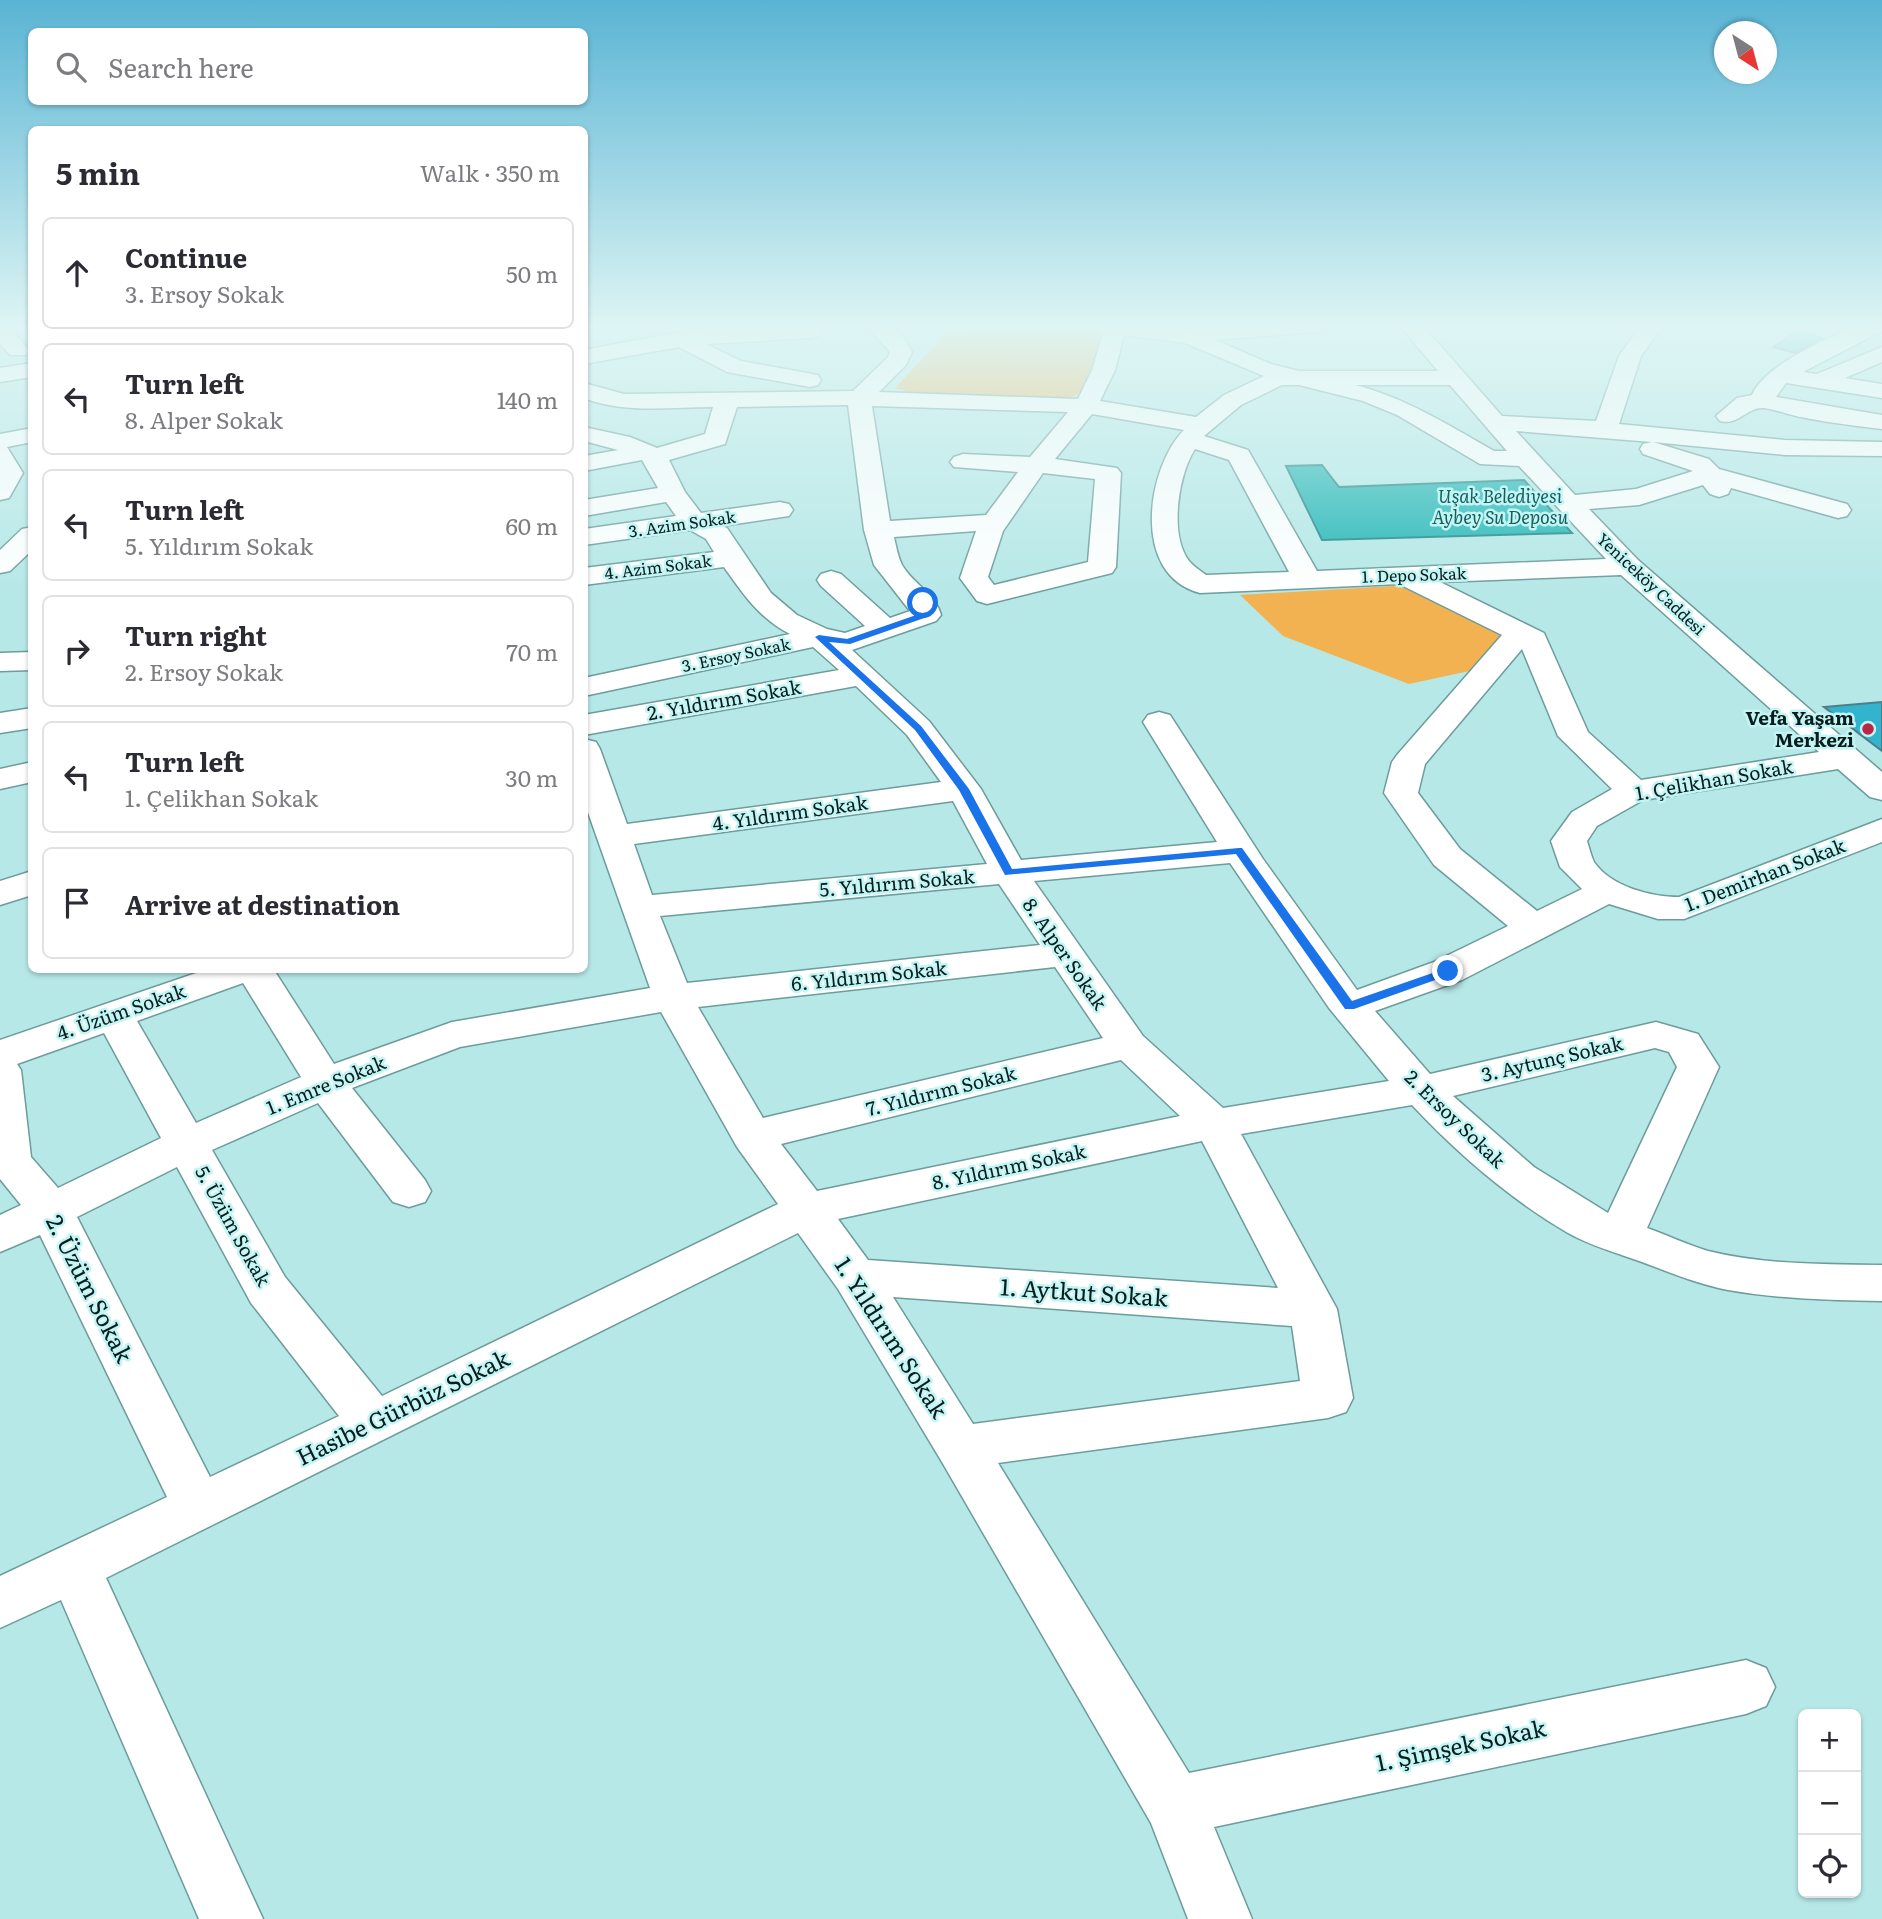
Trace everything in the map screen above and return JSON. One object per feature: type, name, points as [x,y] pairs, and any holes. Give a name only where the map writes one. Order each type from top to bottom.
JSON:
[{"type":"street","points":[[588,463],[651,454],[716,439],[722,416]]},
{"type":"street","points":[[865,416],[878,530],[997,522]]},
{"type":"street","points":[[963,462],[1035,466],[1056,465],[1108,473],[1102,567],[987,596],[974,578],[976,559],[1035,466],[1050,433],[1073,416]]},
{"type":"street","points":[[1125,416],[1193,432],[1240,455],[1308,580]]},
{"type":"street","points":[[1193,432],[1215,416]]},
{"type":"street","points":[[1415,416],[1489,459],[1526,458]]},
{"type":"street","name":"Yeniceköy Caddesi","points":[[1488,416],[1628,566],[1882,790]]},
{"type":"street","points":[[1599,429],[1605,416]]},
{"type":"street","points":[[1837,416],[1882,422]]},
{"type":"street","points":[[1494,423],[1543,423],[1827,451],[1882,449]]},
{"type":"street","points":[[1599,429],[1700,464],[1710,474],[1727,501]]},
{"type":"street","name":"1. Depo Sokak","points":[[1193,432],[1176,455],[1164,512],[1171,555],[1178,569],[1200,584],[1628,566]]},
{"type":"street","points":[[588,435],[621,442],[651,454]]},
{"type":"street","points":[[0,440],[28,436]]},
{"type":"street","points":[[0,453],[10,473],[7,494]]},
{"type":"street","name":"8. Alper Sokak","points":[[651,454],[673,493],[694,522],[717,534],[761,599],[787,621],[819,637],[918,728],[964,789],[1009,872],[1129,1045],[1214,1124],[1312,1309],[1328,1398],[960,1447]]},
{"type":"street","points":[[1568,503],[1639,497],[1710,474],[1838,510]]},
{"type":"street","points":[[588,507],[673,493]]},
{"type":"street","name":"3. Azim Sokak","points":[[588,536],[780,510]]},
{"type":"street","name":"3. Ersoy Sokak","points":[[588,686],[819,637],[847,642],[926,615],[923,603],[907,590],[888,565],[878,530]]},
{"type":"street","points":[[0,565],[28,539]]},
{"type":"street","name":"4. Azim Sokak","points":[[588,576],[731,558]]},
{"type":"street","points":[[1405,576],[1533,639],[1574,736],[1634,791]]},
{"type":"street","points":[[831,580],[885,629]]},
{"type":"street","points":[[1520,633],[1409,762],[1401,793],[1447,857],[1533,927]]},
{"type":"street","points":[[0,662],[28,661]]},
{"type":"street","name":"2. Yıldırım Sokak","points":[[588,724],[863,675]]},
{"type":"street","points":[[0,723],[28,719]]},
{"type":"street","name":"2. Ersoy Sokak","points":[[1159,722],[1239,851],[1350,1006],[1420,1090],[1510,1172],[1584,1221],[1707,1268],[1807,1282],[1882,1283]]},
{"type":"street","name":"1. Çelikhan Sokak","points":[[1606,891],[1578,867],[1569,841],[1584,819],[1634,791],[1845,758]]},
{"type":"street","name":"1. Yıldırım Sokak","points":[[588,765],[601,816],[673,997],[752,1136],[855,1277],[1175,1806],[1220,1919]]},
{"type":"street","points":[[0,779],[28,773]]},
{"type":"street","name":"4. Yıldırım Sokak","points":[[601,816],[964,789]]},
{"type":"street","name":"1. Demirhan Sokak","points":[[1606,891],[1658,908],[1684,908],[1882,830]]},
{"type":"street","name":"5. Yıldırım Sokak","points":[[638,907],[1239,851]]},
{"type":"street","points":[[0,894],[28,884]]},
{"type":"street","points":[[1350,1006],[1448,971],[1606,891]]},
{"type":"street","name":"6. Yıldırım Sokak","points":[[673,997],[1065,954]]},
{"type":"street","name":"4. Üzüm Sokak","points":[[0,1055],[233,973]]},
{"type":"street","points":[[257,973],[325,1083],[409,1191]]},
{"type":"street","name":"1. Emre Sokak","points":[[0,1235],[187,1144],[325,1083],[452,1035],[673,997]]},
{"type":"street","name":"5. Üzüm Sokak","points":[[114,1014],[268,1290],[374,1423]]},
{"type":"street","name":"3. Aytunç Sokak","points":[[1214,1124],[1420,1090],[1656,1035],[1684,1043],[1698,1067],[1620,1237]]},
{"type":"street","name":"7. Yıldırım Sokak","points":[[752,1136],[1129,1045]]},
{"type":"street","name":"2. Üzüm Sokak","points":[[0,1070],[10,1161],[50,1209],[198,1506]]},
{"type":"street","name":"8. Yıldırım Sokak","points":[[805,1210],[1214,1124]]},
{"type":"street","name":"Hasibe Gürbüz Sokak","points":[[0,1603],[374,1423],[805,1210]]},
{"type":"street","name":"1. Aytkut Sokak","points":[[855,1277],[1312,1309]]},
{"type":"street","points":[[74,1567],[231,1919]]},
{"type":"street","name":"1. Şimşek Sokak","points":[[1175,1806],[1746,1687]]},
{"type":"shaded area","points":[[1393,586],[1405,588],[1512,638],[1474,670],[1409,684],[1283,636],[1240,595]]},
{"type":"water","name":"Uşak Belediyesi Aybey Su Deposu","points":[[1322,465],[1339,487],[1524,480],[1572,533],[1322,540],[1286,466]]},
{"type":"building","name":"Vefa Yaşam Merkezi","points":[[1882,702],[1882,751],[1824,707]]},
{"type":"place","name":"Vefa Yaşam Merkezi","points":[[1868,729]]},
{"type":"route","points":[[923,603],[926,615],[847,642],[819,637],[918,728],[964,789],[1009,872],[1239,851],[1350,1006],[1448,971]]}]
